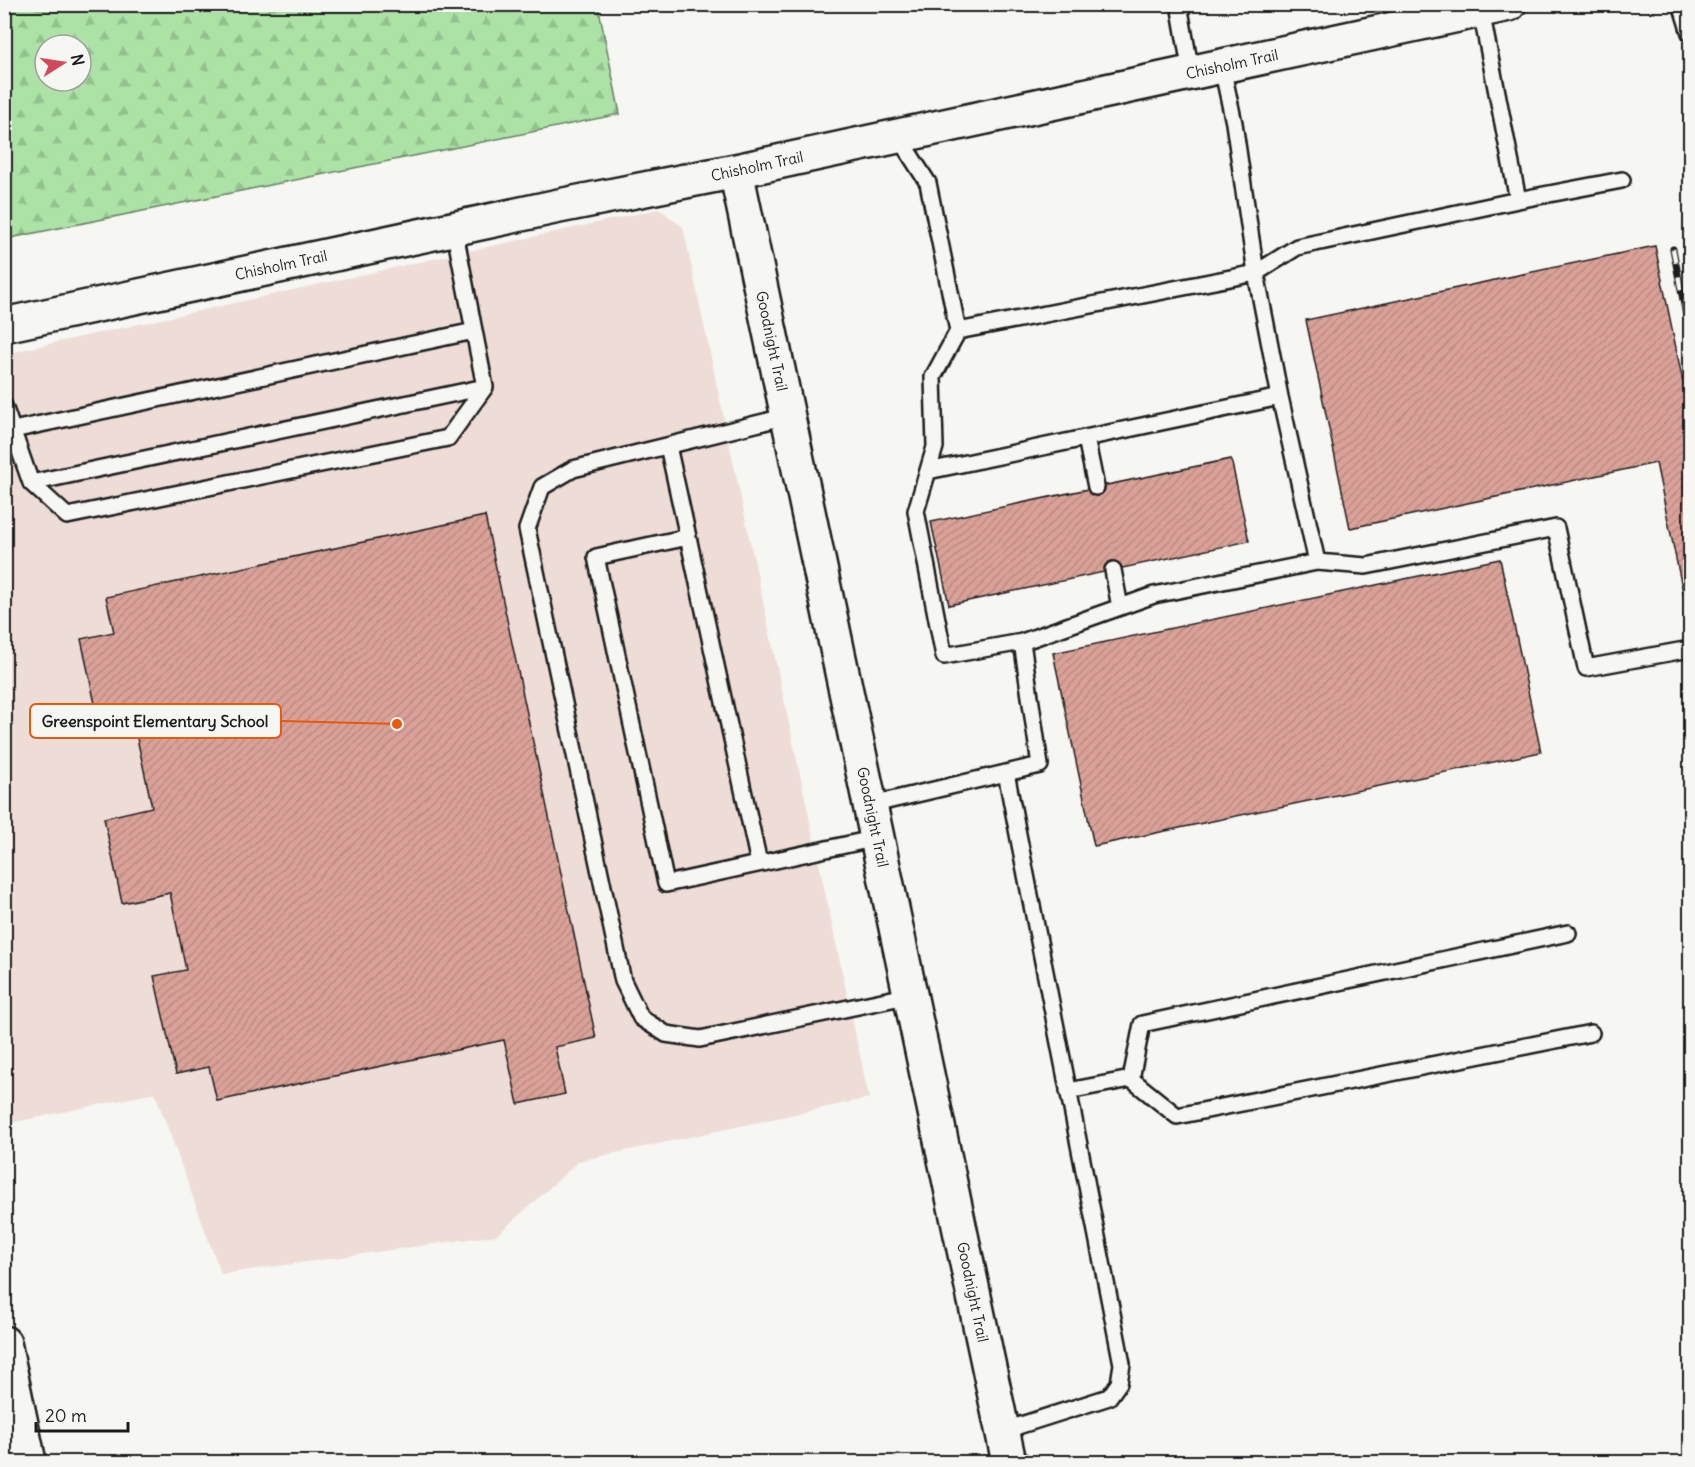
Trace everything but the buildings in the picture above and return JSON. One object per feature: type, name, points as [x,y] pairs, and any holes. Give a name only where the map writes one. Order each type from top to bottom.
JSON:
[{"type":"street","name":"Chisholm Trail","points":[[4,325],[1495,8]]},
{"type":"street","name":"Goodnight Trail","points":[[736,171],[1009,1462]]},
{"type":"street","points":[[4,1343],[30,1462]]},
{"type":"lane","points":[[1179,4],[1207,70],[1234,123],[1256,273],[1280,397],[1317,562]]},
{"type":"lane","points":[[1681,4],[1690,33]]},
{"type":"lane","points":[[1495,8],[1518,200]]},
{"type":"lane","points":[[898,136],[928,183],[958,331],[933,377],[935,447],[916,511],[944,656],[1022,642],[1154,595],[1317,562],[1366,566],[1556,528],[1586,668],[1690,649]]},
{"type":"lane","points":[[958,331],[1256,273],[1297,248],[1518,200],[1623,180]]},
{"type":"lane","points":[[4,406],[31,483],[67,516],[447,438],[485,387],[454,228]]},
{"type":"lane","points":[[13,430],[474,331]]},
{"type":"lane","points":[[31,483],[485,387]]},
{"type":"lane","points":[[928,471],[1280,397]]},
{"type":"lane","points":[[788,416],[573,470],[542,487],[527,529],[623,981],[641,1018],[666,1034],[700,1039],[910,994]]},
{"type":"lane","points":[[1086,438],[1096,488]]},
{"type":"lane","points":[[668,446],[759,863]]},
{"type":"lane","points":[[688,537],[596,557],[666,884],[877,838]]},
{"type":"lane","points":[[1113,570],[1120,608]]},
{"type":"lane","points":[[870,805],[1040,765],[1022,642]]},
{"type":"lane","points":[[1002,1431],[1109,1397],[1119,1383],[1122,1365],[1006,773]]},
{"type":"lane","points":[[1131,1079],[1142,1024],[1568,933]]},
{"type":"lane","points":[[1068,1091],[1131,1079],[1178,1116],[1591,1033]]},
{"type":"shaded area","points":[[659,209],[683,227],[869,1098],[579,1161],[497,1235],[221,1274],[155,1093],[5,1124],[4,354]]},
{"type":"green space","points":[[5,4],[598,5],[620,114],[5,239]]},
{"type":"railway","points":[[1673,249],[1690,336]]},
{"type":"place","name":"Greenspoint Elementary School","points":[[397,724]]}]
